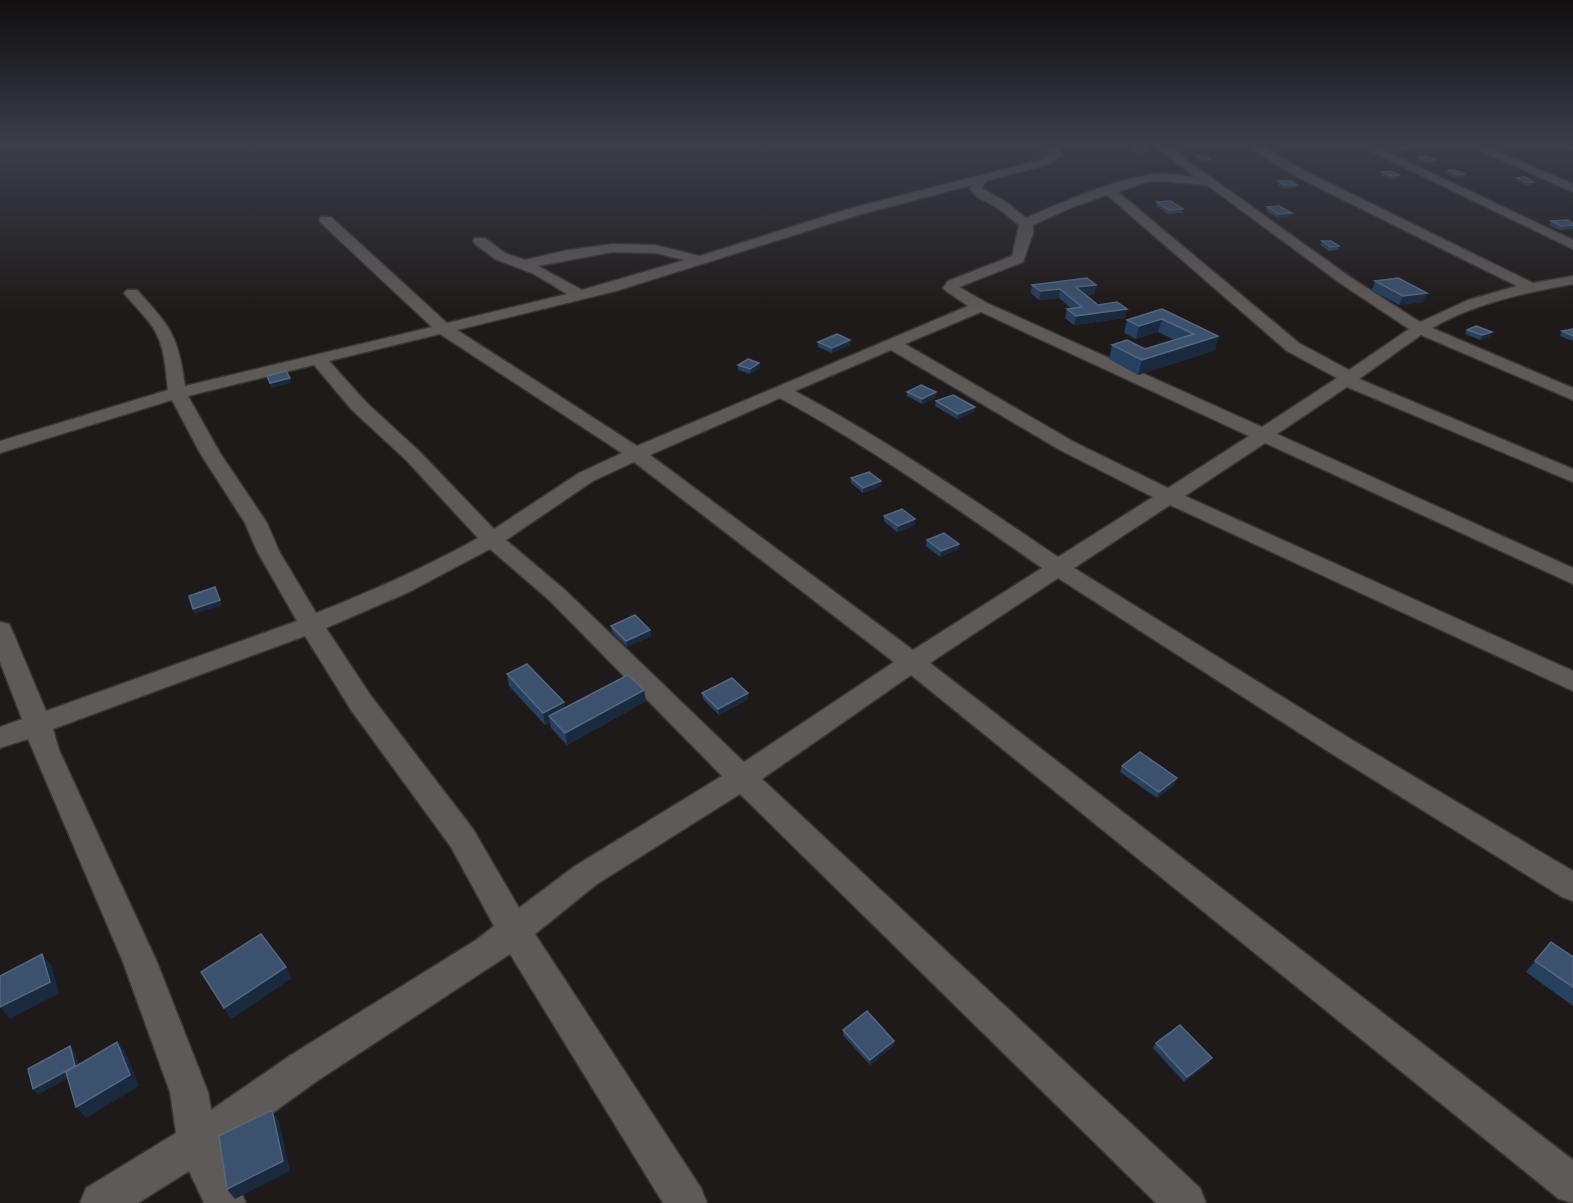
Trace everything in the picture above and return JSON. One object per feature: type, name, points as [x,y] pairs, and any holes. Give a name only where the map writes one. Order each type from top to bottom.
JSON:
[{"type":"street","points":[[0,447],[177,393],[581,296],[836,217],[904,199]]},
{"type":"street","points":[[996,199],[1013,217],[1026,223]]},
{"type":"street","points":[[1026,223],[1051,211],[1085,199]]},
{"type":"street","points":[[1119,199],[1293,347],[1348,379],[1573,476]]},
{"type":"street","points":[[1234,199],[1338,275],[1420,329],[1573,395]]},
{"type":"street","points":[[1352,199],[1530,287]]},
{"type":"street","points":[[1477,199],[1573,245]]},
{"type":"street","points":[[326,220],[445,330],[636,454],[912,662],[1573,1185]]},
{"type":"street","points":[[1026,223],[1026,233],[1018,259],[953,284],[951,288],[981,306],[1149,385],[1264,435],[1573,578]]},
{"type":"street","points":[[480,241],[500,256],[524,265],[581,296]]},
{"type":"street","points":[[524,265],[576,251],[599,248],[662,250],[699,260]]},
{"type":"street","points":[[101,1203],[197,1143],[304,1068],[454,974],[515,932],[540,909],[586,875],[742,778],[912,662],[1170,497],[1264,435],[1308,402],[1348,379],[1420,329],[1453,311],[1485,299],[1530,287],[1573,280]]},
{"type":"street","points":[[132,293],[158,322],[168,340],[172,351],[177,393],[210,453],[256,523],[268,551],[311,625],[361,703],[462,838],[515,932],[686,1203]]},
{"type":"street","points":[[0,738],[311,625],[446,566],[546,506],[586,477],[981,306]]},
{"type":"street","points":[[892,344],[1067,446],[1128,478],[1573,682]]},
{"type":"street","points":[[318,359],[359,406],[413,456],[490,539],[556,595],[742,778],[1185,1203]]},
{"type":"street","points":[[781,391],[833,419],[906,464],[1058,568],[1339,745],[1573,887]]},
{"type":"street","points":[[0,630],[38,724],[45,750],[140,962],[189,1092],[197,1143],[225,1203]]},
{"type":"building","points":[[1171,201],[1183,209],[1169,210],[1157,202]]},
{"type":"building","points":[[1279,206],[1292,213],[1279,214],[1267,207]]},
{"type":"building","points":[[1568,220],[1573,225],[1561,226],[1551,221]]},
{"type":"building","points":[[1322,241],[1331,241],[1339,246],[1330,247]]},
{"type":"building","points":[[1087,278],[1096,285],[1076,287],[1098,305],[1117,302],[1127,309],[1076,316],[1067,309],[1082,307],[1060,289],[1041,291],[1032,285]]},
{"type":"building","points":[[1398,278],[1427,293],[1403,296],[1375,281]]},
{"type":"building","points":[[1162,309],[1218,336],[1142,360],[1112,345],[1127,340],[1145,349],[1194,334],[1162,319],[1139,326],[1127,320]]},
{"type":"building","points":[[1476,326],[1492,332],[1482,335],[1467,330]]},
{"type":"building","points":[[1573,329],[1573,336],[1562,331]]},
{"type":"building","points":[[837,334],[850,340],[832,348],[818,342]]},
{"type":"building","points":[[748,359],[759,363],[750,369],[738,365]]},
{"type":"building","points":[[286,371],[290,378],[270,383],[267,376]]},
{"type":"building","points":[[921,385],[936,392],[922,399],[907,392]]},
{"type":"building","points":[[953,395],[975,407],[958,414],[936,401]]},
{"type":"building","points":[[869,472],[881,481],[863,488],[851,478]]},
{"type":"building","points":[[902,509],[915,519],[898,526],[884,516]]},
{"type":"building","points":[[944,533],[959,544],[941,551],[927,540]]},
{"type":"building","points":[[215,587],[220,600],[193,609],[189,596]]},
{"type":"building","points":[[635,615],[650,630],[626,641],[611,626]]},
{"type":"building","points":[[527,664],[564,702],[543,713],[507,674]]},
{"type":"building","points":[[628,675],[644,690],[565,733],[549,716]]},
{"type":"building","points":[[732,678],[748,693],[718,709],[702,693]]},
{"type":"building","points":[[1140,752],[1177,778],[1159,792],[1122,766]]},
{"type":"building","points":[[261,934],[286,967],[224,1008],[201,972]]},
{"type":"building","points":[[1551,942],[1573,957],[1573,987],[1535,961]]},
{"type":"building","points":[[42,954],[50,982],[0,1007],[0,976]]},
{"type":"building","points":[[867,1011],[894,1041],[870,1060],[843,1030]]},
{"type":"building","points":[[1180,1025],[1212,1058],[1187,1077],[1156,1043]]},
{"type":"building","points":[[117,1042],[130,1075],[76,1107],[66,1072]]},
{"type":"building","points":[[70,1046],[75,1066],[33,1089],[28,1069]]},
{"type":"building","points":[[272,1110],[283,1161],[227,1189],[219,1136]]}]
